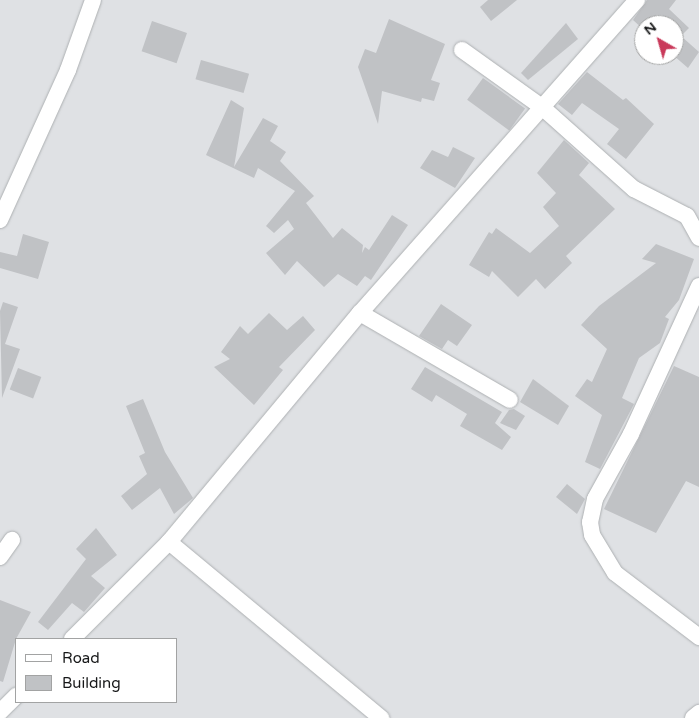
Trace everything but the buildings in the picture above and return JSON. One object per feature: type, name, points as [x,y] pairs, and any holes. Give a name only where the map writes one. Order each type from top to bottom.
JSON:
[{"type":"street","points":[[0,220],[68,70],[92,0]]},
{"type":"street","points":[[73,638],[168,542],[360,313],[637,0]]},
{"type":"street","points":[[462,50],[543,108],[634,189],[688,216],[699,238]]},
{"type":"street","points":[[699,286],[631,434],[595,499],[590,522],[592,535],[615,572],[699,637]]},
{"type":"street","points":[[360,313],[510,400]]},
{"type":"street","points":[[0,558],[12,540]]},
{"type":"street","points":[[168,542],[381,718]]},
{"type":"street","points":[[0,712],[15,697]]},
{"type":"street","points":[[693,718],[699,713]]}]
